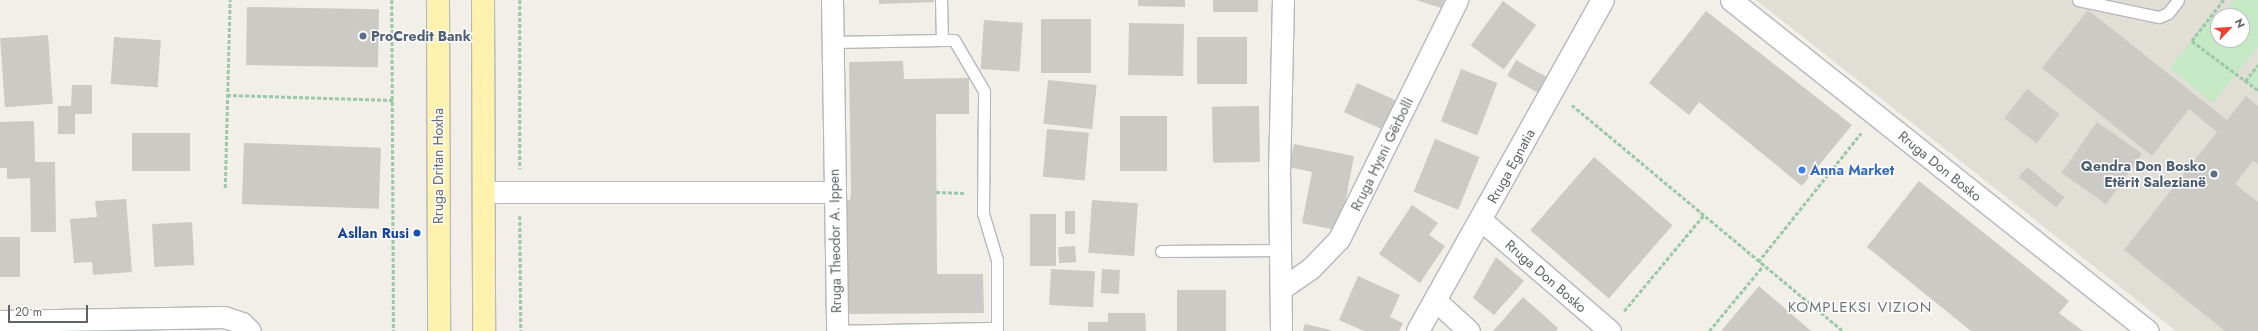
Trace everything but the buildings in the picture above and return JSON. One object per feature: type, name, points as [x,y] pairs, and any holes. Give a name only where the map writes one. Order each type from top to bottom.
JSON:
[{"type":"main road","name":"Rruga Dritan Hoxha","points":[[438,0],[439,331]]},
{"type":"main road","points":[[484,0],[484,331]]},
{"type":"street","name":"Rruga Theodor A. Ippen","points":[[832,0],[837,330]]},
{"type":"street","points":[[1280,331],[1283,0]]},
{"type":"street","name":"Rruga Hysni Gërbolli","points":[[1281,289],[1311,268],[1339,239],[1457,0]]},
{"type":"street","name":"Rruga Egnatia","points":[[1418,331],[1604,0]]},
{"type":"street","name":"Rruga Don Bosko","points":[[1731,0],[2148,331]]},
{"type":"street","points":[[484,192],[835,192]]},
{"type":"street","name":"Rruga Don Bosko","points":[[1481,220],[1616,323]]},
{"type":"street","points":[[1435,300],[1469,331]]},
{"type":"street","points":[[0,321],[224,317],[242,323],[250,331]]},
{"type":"lane","points":[[941,0],[942,40]]},
{"type":"lane","points":[[2078,0],[2159,17],[2168,13],[2178,0]]},
{"type":"lane","name":"Rruga Theodor A. Ippen","points":[[832,42],[954,40],[984,91],[983,213],[997,260],[997,328],[837,330]]},
{"type":"lane","points":[[1161,251],[1280,250]]},
{"type":"path","points":[[225,188],[230,0]]},
{"type":"path","points":[[392,0],[394,331]]},
{"type":"path","points":[[520,0],[521,331]]},
{"type":"path","points":[[2224,0],[2192,40],[2258,90]]},
{"type":"path","points":[[2245,81],[2258,65]]},
{"type":"path","points":[[1553,89],[1757,262],[1843,331]]},
{"type":"path","points":[[227,95],[393,100]]},
{"type":"path","points":[[1757,262],[1876,114]]},
{"type":"path","points":[[936,192],[946,192]]},
{"type":"path","points":[[1616,323],[1704,216]]},
{"type":"path","points":[[1709,331],[1763,266]]},
{"type":"shaded area","points":[[1756,0],[2258,0],[2258,331],[2176,331]]},
{"type":"green space","points":[[2234,0],[2258,0],[2258,47],[2213,103],[2170,68],[2210,18],[2210,48],[2250,48],[2250,8],[2228,8]]},
{"type":"green space","points":[[2258,65],[2258,91],[2245,81]]},
{"type":"place","name":"ProCredit Bank","points":[[363,36]]},
{"type":"place","name":"Anna Market","points":[[1802,170]]},
{"type":"place","name":"Qendra Don Bosko Etërit Salezianë","points":[[2214,174]]},
{"type":"place","name":"Asllan Rusi","points":[[417,233]]},
{"type":"district","name":"KOMPLEKSI VIZION","points":[[1860,308]]}]
